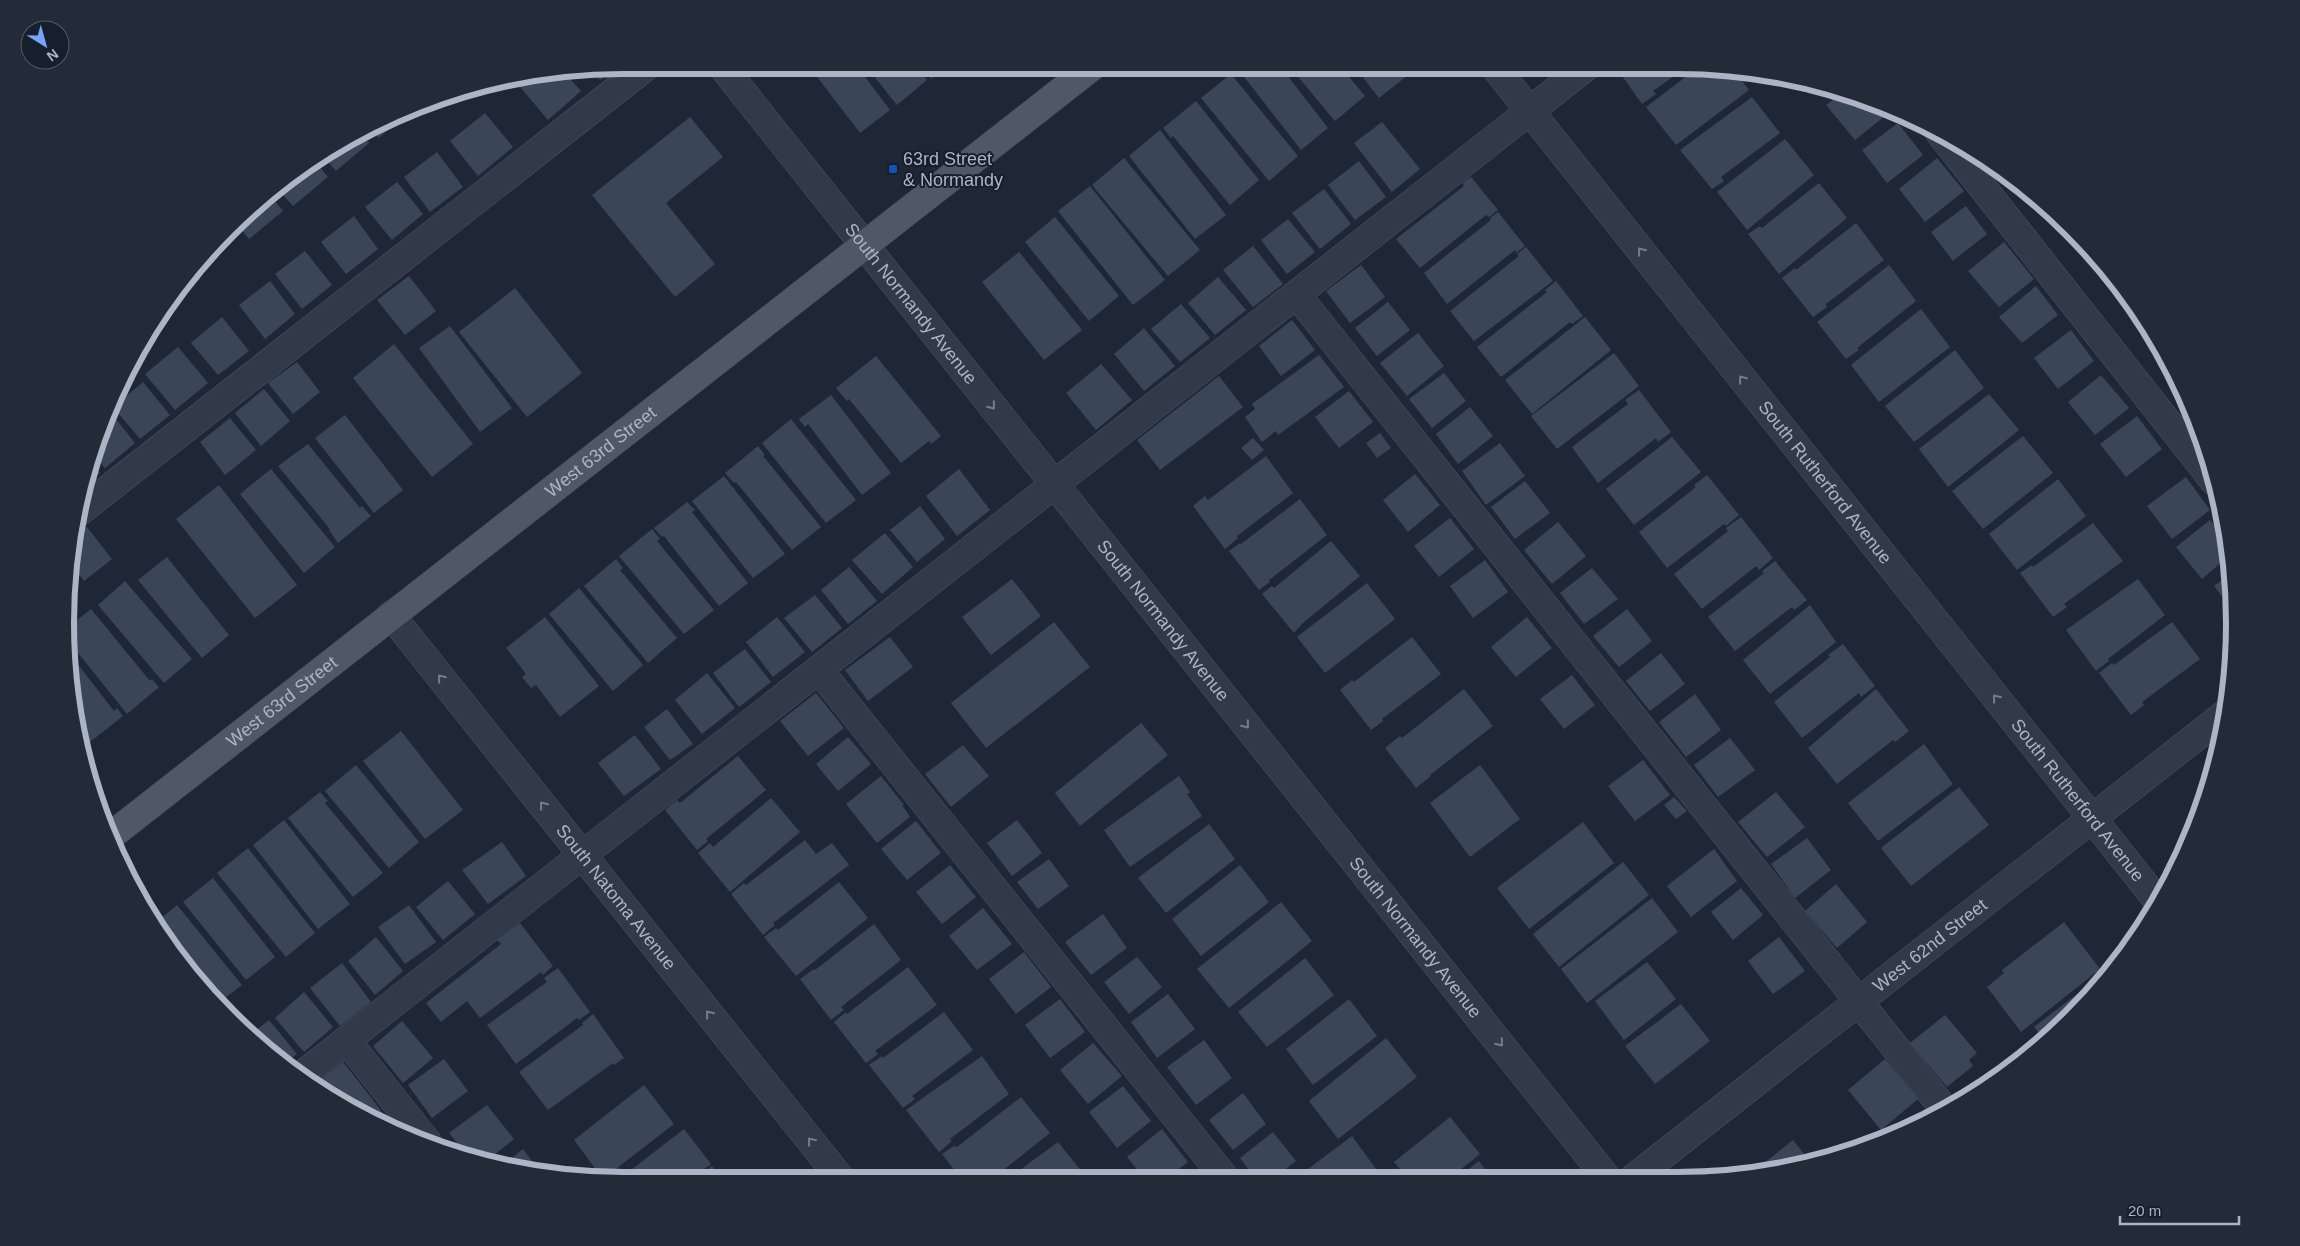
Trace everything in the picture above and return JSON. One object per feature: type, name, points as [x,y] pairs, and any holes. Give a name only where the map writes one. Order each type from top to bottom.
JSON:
[{"type":"main road","name":"West 63rd Street","points":[[116,832],[1083,74]]},
{"type":"street","points":[[86,505],[637,74]]},
{"type":"street","name":"South Normandy Avenue","points":[[729,74],[863,245],[1602,1172]]},
{"type":"street","name":"South Rutherford Avenue","points":[[1500,74],[2154,896]]},
{"type":"street","points":[[306,1071],[1576,74]]},
{"type":"street","points":[[1950,146],[2204,468]]},
{"type":"street","points":[[1297,295],[1941,1105]]},
{"type":"street","name":"South Natoma Avenue","points":[[391,615],[835,1172]]},
{"type":"street","points":[[819,670],[1221,1172]]},
{"type":"street","name":"West 62nd Street","points":[[1640,1172],[2218,720]]},
{"type":"street","points":[[347,1040],[420,1133]]},
{"type":"building","points":[[607,74],[600,80],[596,75]]},
{"type":"building","points":[[815,74],[863,74],[890,110],[860,133]]},
{"type":"building","points":[[872,74],[922,74],[927,80],[897,105]]},
{"type":"building","points":[[928,74],[937,74],[931,79]]},
{"type":"building","points":[[1231,74],[1298,156],[1269,181],[1201,98]]},
{"type":"building","points":[[1242,74],[1286,74],[1328,128],[1301,150]]},
{"type":"building","points":[[1296,74],[1347,74],[1365,96],[1335,121]]},
{"type":"building","points":[[1360,74],[1409,74],[1379,98]]},
{"type":"building","points":[[1621,74],[1677,74],[1653,91],[1656,94],[1642,104]]},
{"type":"building","points":[[1689,74],[1739,77],[1749,90],[1676,145],[1646,107]]},
{"type":"building","points":[[568,77],[581,91],[548,120],[517,84]]},
{"type":"building","points":[[1752,97],[1780,133],[1721,177],[1724,181],[1712,189],[1680,150]]},
{"type":"building","points":[[1836,97],[1886,115],[1855,140],[1826,105]]},
{"type":"building","points":[[1196,101],[1259,180],[1230,205],[1173,136],[1171,138],[1163,128]]},
{"type":"building","points":[[485,113],[513,147],[478,176],[450,141]]},
{"type":"building","points":[[690,117],[723,157],[666,203],[715,264],[675,297],[592,195]]},
{"type":"building","points":[[1382,122],[1420,169],[1392,192],[1354,143]]},
{"type":"building","points":[[396,123],[379,138],[374,133]]},
{"type":"building","points":[[1898,123],[1923,155],[1887,183],[1862,150]]},
{"type":"building","points":[[1160,130],[1226,215],[1195,239],[1129,156]]},
{"type":"building","points":[[365,138],[369,143],[336,171],[327,160]]},
{"type":"building","points":[[1785,139],[1814,175],[1747,230],[1717,192]]},
{"type":"building","points":[[437,152],[463,187],[430,212],[404,177]]},
{"type":"building","points":[[1124,158],[1200,250],[1168,276],[1092,185]]},
{"type":"building","points":[[1937,158],[1964,191],[1925,222],[1899,189]]},
{"type":"building","points":[[1359,161],[1386,197],[1355,220],[1328,185]]},
{"type":"building","points":[[319,166],[328,177],[293,206],[282,193]]},
{"type":"building","points":[[1471,177],[1498,210],[1489,217],[1486,215],[1420,268],[1396,239],[1464,186],[1462,183]]},
{"type":"building","points":[[397,182],[423,214],[392,240],[365,207]]},
{"type":"building","points":[[1819,183],[1847,218],[1779,274],[1748,234],[1760,226],[1762,228]]},
{"type":"building","points":[[1090,186],[1165,280],[1133,305],[1058,211]]},
{"type":"building","points":[[1324,189],[1351,224],[1320,249],[1292,213]]},
{"type":"building","points":[[274,200],[283,211],[249,239],[241,229]]},
{"type":"building","points":[[1966,206],[1987,234],[1953,261],[1931,232]]},
{"type":"building","points":[[1498,212],[1525,246],[1516,253],[1515,250],[1447,304],[1424,273],[1491,220],[1490,218]]},
{"type":"building","points":[[354,216],[378,249],[346,274],[321,242]]},
{"type":"building","points":[[1055,217],[1119,296],[1089,321],[1025,242]]},
{"type":"building","points":[[1288,219],[1315,252],[1287,274],[1261,240]]},
{"type":"building","points":[[1856,223],[1884,260],[1826,304],[1827,307],[1813,317],[1782,278],[1795,268],[1796,270]]},
{"type":"building","points":[[234,236],[235,238],[219,252]]},
{"type":"building","points":[[2004,242],[2034,279],[1999,307],[1968,271]]},
{"type":"building","points":[[1253,246],[1283,284],[1253,307],[1223,270]]},
{"type":"building","points":[[1526,247],[1553,281],[1474,341],[1450,311],[1519,256],[1517,254]]},
{"type":"building","points":[[305,251],[332,285],[302,309],[275,274]]},
{"type":"building","points":[[1019,252],[1082,330],[1044,360],[982,282]]},
{"type":"building","points":[[1361,265],[1385,297],[1350,323],[1326,291]]},
{"type":"building","points":[[1889,265],[1916,301],[1846,359],[1817,322]]},
{"type":"building","points":[[198,276],[200,279],[186,290]]},
{"type":"building","points":[[409,276],[436,311],[405,335],[377,300]]},
{"type":"building","points":[[1218,277],[1246,310],[1215,335],[1188,303]]},
{"type":"building","points":[[270,281],[295,314],[265,339],[239,305]]},
{"type":"building","points":[[1556,281],[1583,316],[1572,324],[1570,322],[1501,377],[1477,347],[1547,292],[1545,290]]},
{"type":"building","points":[[2036,286],[2058,315],[2022,343],[1999,317]]},
{"type":"building","points":[[515,288],[582,373],[527,417],[459,332]]},
{"type":"building","points":[[1388,302],[1410,330],[1377,356],[1355,328]]},
{"type":"building","points":[[1181,304],[1210,338],[1180,362],[1151,329]]},
{"type":"building","points":[[1921,309],[1950,347],[1879,402],[1851,365]]},
{"type":"building","points":[[222,317],[249,351],[218,375],[191,343]]},
{"type":"building","points":[[1585,317],[1611,350],[1532,414],[1505,380]]},
{"type":"building","points":[[1292,320],[1315,350],[1281,376],[1259,346]]},
{"type":"building","points":[[450,326],[512,408],[480,432],[419,348]]},
{"type":"building","points":[[1144,328],[1175,366],[1144,391],[1114,354]]},
{"type":"building","points":[[2071,330],[2094,361],[2058,389],[2034,358]]},
{"type":"building","points":[[1418,333],[1444,366],[1407,396],[1380,363]]},
{"type":"building","points":[[394,344],[473,444],[432,477],[353,378]]},
{"type":"building","points":[[178,347],[208,383],[175,410],[145,374]]},
{"type":"building","points":[[1955,350],[1984,388],[1914,442],[1885,406]]},
{"type":"building","points":[[1614,353],[1639,386],[1557,449],[1531,416]]},
{"type":"building","points":[[1319,355],[1344,387],[1278,435],[1276,431],[1262,442],[1245,417],[1255,409],[1252,404]]},
{"type":"building","points":[[876,356],[941,436],[931,444],[929,441],[901,463],[849,399],[847,401],[836,388]]},
{"type":"building","points":[[297,362],[320,392],[293,414],[268,383]]},
{"type":"building","points":[[1101,364],[1132,400],[1096,430],[1066,393]]},
{"type":"building","points":[[1444,373],[1466,401],[1432,428],[1409,399]]},
{"type":"building","points":[[2101,375],[2129,408],[2095,435],[2068,402]]},
{"type":"building","points":[[1219,376],[1243,407],[1160,470],[1137,440]]},
{"type":"building","points":[[143,382],[170,415],[140,439],[117,411],[122,400]]},
{"type":"building","points":[[264,389],[290,421],[261,446],[235,413]]},
{"type":"building","points":[[1639,390],[1671,432],[1658,442],[1656,438],[1598,483],[1572,447],[1628,404],[1625,400]]},
{"type":"building","points":[[1349,391],[1373,422],[1339,448],[1315,417]]},
{"type":"building","points":[[1989,394],[2019,430],[1948,487],[1919,449]]},
{"type":"building","points":[[831,395],[891,473],[862,495],[808,424],[805,427],[799,419]]},
{"type":"building","points":[[1470,407],[1493,436],[1458,464],[1436,434]]},
{"type":"building","points":[[345,415],[403,490],[374,513],[315,438]]},
{"type":"building","points":[[2137,416],[2162,449],[2126,477],[2100,444]]},
{"type":"building","points":[[114,417],[135,443],[105,468],[98,461]]},
{"type":"building","points":[[230,418],[256,450],[225,475],[200,442]]},
{"type":"building","points":[[791,419],[856,500],[826,523],[762,443]]},
{"type":"building","points":[[1380,433],[1391,448],[1377,458],[1366,443]]},
{"type":"building","points":[[2023,436],[2053,473],[1983,529],[1952,491]]},
{"type":"building","points":[[1672,437],[1701,472],[1634,525],[1606,489]]},
{"type":"building","points":[[1253,438],[1264,450],[1252,460],[1241,448]]},
{"type":"building","points":[[1500,443],[1525,476],[1486,505],[1462,471]]},
{"type":"building","points":[[308,444],[360,508],[362,506],[371,516],[338,543],[330,529],[278,466]]},
{"type":"building","points":[[758,446],[765,455],[763,456],[821,527],[792,550],[736,482],[734,483],[725,473]]},
{"type":"building","points":[[1266,456],[1293,493],[1237,536],[1238,538],[1225,549],[1193,506],[1205,496],[1208,500]]},
{"type":"building","points":[[96,468],[100,473],[93,479]]},
{"type":"building","points":[[271,469],[335,547],[304,573],[240,494]]},
{"type":"building","points":[[959,469],[990,510],[957,536],[926,496]]},
{"type":"building","points":[[1415,474],[1440,505],[1408,532],[1383,500]]},
{"type":"building","points":[[1707,475],[1739,515],[1726,526],[1724,524],[1667,568],[1639,532],[1696,487],[1694,485]]},
{"type":"building","points":[[724,476],[785,554],[753,578],[692,501]]},
{"type":"building","points":[[2186,477],[2210,510],[2172,539],[2147,506]]},
{"type":"building","points":[[2058,479],[2086,516],[2017,570],[1989,534]]},
{"type":"building","points":[[1525,481],[1550,513],[1515,539],[1491,507]]},
{"type":"building","points":[[219,485],[297,585],[255,618],[176,519]]},
{"type":"building","points":[[1300,499],[1327,535],[1259,590],[1229,551]]},
{"type":"building","points":[[687,502],[695,510],[692,512],[748,583],[719,606],[664,536],[662,537],[654,528]]},
{"type":"building","points":[[920,506],[945,539],[917,562],[890,530]]},
{"type":"building","points":[[1741,517],[1773,558],[1759,570],[1756,566],[1702,609],[1674,574],[1728,531],[1726,528]]},
{"type":"building","points":[[1450,518],[1474,549],[1439,577],[1414,546]]},
{"type":"building","points":[[2210,520],[2218,530],[2223,561],[2202,579],[2176,547]]},
{"type":"building","points":[[1558,522],[1586,556],[1552,584],[1524,550]]},
{"type":"building","points":[[2093,523],[2123,561],[2064,604],[2067,607],[2053,617],[2020,573],[2032,565],[2033,567]]},
{"type":"building","points":[[87,527],[112,559],[84,581],[76,571],[81,532]]},
{"type":"building","points":[[652,529],[660,539],[657,541],[714,610],[684,634],[619,556]]},
{"type":"building","points":[[885,533],[913,567],[882,594],[852,560]]},
{"type":"building","points":[[1331,541],[1360,576],[1303,623],[1294,633],[1262,594],[1272,586],[1274,588]]},
{"type":"building","points":[[167,557],[229,635],[202,658],[138,580]]},
{"type":"building","points":[[616,559],[623,568],[620,570],[677,638],[648,663],[584,586]]},
{"type":"building","points":[[1485,560],[1508,592],[1473,618],[1450,586]]},
{"type":"building","points":[[1775,561],[1807,600],[1794,610],[1792,607],[1735,651],[1708,617],[1764,573],[1762,571]]},
{"type":"building","points":[[849,567],[877,601],[848,624],[821,590]]},
{"type":"building","points":[[1592,568],[1618,599],[1584,624],[1560,593]]},
{"type":"building","points":[[2224,578],[2225,601],[2214,586]]},
{"type":"building","points":[[1012,579],[1041,616],[991,655],[962,617]]},
{"type":"building","points":[[2138,579],[2165,615],[2108,659],[2109,661],[2096,671],[2066,630]]},
{"type":"building","points":[[125,581],[192,659],[164,683],[98,605]]},
{"type":"building","points":[[1367,583],[1395,619],[1325,673],[1297,637]]},
{"type":"building","points":[[579,588],[643,665],[613,691],[549,614]]},
{"type":"building","points":[[815,595],[842,628],[812,652],[784,618]]},
{"type":"building","points":[[1810,605],[1836,642],[1770,694],[1743,660]]},
{"type":"building","points":[[91,609],[150,681],[152,679],[159,687],[127,714],[75,649],[74,623]]},
{"type":"building","points":[[1627,609],[1652,641],[1619,667],[1593,636]]},
{"type":"building","points":[[545,617],[599,686],[560,717],[536,685],[531,688],[522,677],[526,674],[506,648]]},
{"type":"building","points":[[777,617],[805,652],[773,677],[746,642]]},
{"type":"building","points":[[1527,617],[1552,648],[1516,677],[1491,647]]},
{"type":"building","points":[[1054,622],[1090,667],[986,748],[951,703]]},
{"type":"building","points":[[2172,622],[2200,659],[2142,702],[2144,705],[2131,715],[2099,673],[2112,663],[2114,665]]},
{"type":"building","points":[[890,637],[913,667],[868,701],[845,670]]},
{"type":"building","points":[[1412,637],[1441,674],[1382,719],[1383,721],[1371,730],[1340,690],[1352,680],[1354,682]]},
{"type":"building","points":[[1843,644],[1875,686],[1861,697],[1859,693],[1802,738],[1774,702],[1830,657],[1828,655]]},
{"type":"building","points":[[745,649],[771,682],[739,707],[713,673]]},
{"type":"building","points":[[1661,653],[1685,684],[1650,711],[1626,681]]},
{"type":"building","points":[[75,661],[114,711],[117,708],[123,716],[90,742],[84,730],[78,695]]},
{"type":"building","points":[[707,673],[735,708],[702,734],[675,700]]},
{"type":"building","points":[[1572,675],[1595,705],[1564,729],[1540,699]]},
{"type":"building","points":[[1464,689],[1493,726],[1416,788],[1385,748],[1400,736],[1402,738]]},
{"type":"building","points":[[1876,689],[1909,731],[1895,742],[1893,740],[1837,784],[1808,748]]},
{"type":"building","points":[[816,693],[844,728],[808,756],[780,721]]},
{"type":"building","points":[[1695,694],[1721,730],[1686,757],[1659,722]]},
{"type":"building","points":[[667,709],[693,744],[670,760],[644,727]]},
{"type":"building","points":[[1141,723],[1168,755],[1080,826],[1055,793]]},
{"type":"building","points":[[401,731],[463,810],[425,839],[363,761]]},
{"type":"building","points":[[635,735],[661,769],[624,796],[598,763]]},
{"type":"building","points":[[848,737],[871,764],[838,791],[816,764]]},
{"type":"building","points":[[1730,738],[1755,770],[1718,797],[1694,765]]},
{"type":"building","points":[[1924,744],[1953,784],[1878,841],[1848,803]]},
{"type":"building","points":[[963,745],[989,776],[951,807],[925,774]]},
{"type":"building","points":[[738,756],[766,790],[706,839],[708,841],[697,850],[665,810],[677,800],[680,803]]},
{"type":"building","points":[[1643,760],[1670,795],[1635,821],[1608,786]]},
{"type":"building","points":[[356,765],[419,842],[389,868],[325,791]]},
{"type":"building","points":[[1480,765],[1520,819],[1470,857],[1430,803]]},
{"type":"building","points":[[881,776],[904,805],[902,805],[910,817],[877,843],[846,804]]},
{"type":"building","points":[[1179,776],[1190,792],[1187,794],[1202,816],[1130,867],[1104,830]]},
{"type":"building","points":[[1959,787],[1989,825],[1911,886],[1881,848]]},
{"type":"building","points":[[320,792],[328,801],[325,803],[383,873],[353,897],[288,818]]},
{"type":"building","points":[[1776,792],[1805,827],[1767,857],[1738,822]]},
{"type":"building","points":[[1674,797],[1687,811],[1676,819],[1664,805]]},
{"type":"building","points":[[771,798],[800,832],[730,892],[698,853],[710,843],[713,847]]},
{"type":"building","points":[[284,820],[350,904],[318,929],[253,845]]},
{"type":"building","points":[[1017,820],[1042,853],[1012,876],[987,843]]},
{"type":"building","points":[[916,821],[941,853],[907,880],[881,849]]},
{"type":"building","points":[[1583,822],[1614,863],[1529,929],[1497,888]]},
{"type":"building","points":[[1209,824],[1235,859],[1166,913],[1138,878]]},
{"type":"building","points":[[1807,838],[1831,870],[1795,898],[1771,864]]},
{"type":"building","points":[[805,840],[816,854],[832,843],[849,865],[773,923],[775,925],[763,935],[731,894],[744,883],[746,885]]},
{"type":"building","points":[[502,842],[526,876],[488,904],[462,870]]},
{"type":"building","points":[[248,848],[315,933],[286,957],[217,873]]},
{"type":"building","points":[[1714,849],[1737,881],[1691,917],[1667,886]]},
{"type":"building","points":[[1049,859],[1069,886],[1038,909],[1017,882]]},
{"type":"building","points":[[1623,862],[1649,895],[1559,967],[1533,934]]},
{"type":"building","points":[[950,865],[976,897],[942,924],[916,892]]},
{"type":"building","points":[[1240,865],[1269,902],[1201,956],[1172,919]]},
{"type":"building","points":[[213,878],[275,957],[246,980],[183,902]]},
{"type":"building","points":[[448,881],[475,914],[443,940],[416,907]]},
{"type":"building","points":[[839,882],[868,918],[796,976],[764,937],[776,928],[778,930]]},
{"type":"building","points":[[1836,884],[1867,922],[1837,948],[1805,911]]},
{"type":"building","points":[[1741,888],[1763,915],[1733,940],[1711,912]]},
{"type":"building","points":[[1652,898],[1678,932],[1587,1003],[1561,969]]},
{"type":"building","points":[[1281,902],[1312,941],[1229,1008],[1197,969]]},
{"type":"building","points":[[177,905],[242,985],[224,999],[187,957],[160,919]]},
{"type":"building","points":[[409,905],[436,942],[405,964],[378,927]]},
{"type":"building","points":[[983,908],[1012,944],[977,970],[949,936]]},
{"type":"building","points":[[1103,914],[1127,948],[1091,975],[1065,942]]},
{"type":"building","points":[[2064,922],[2100,969],[2021,1032],[1987,987],[2004,973],[2002,970]]},
{"type":"building","points":[[520,923],[553,966],[543,975],[541,972],[480,1018],[467,1001],[441,1022],[426,1003],[501,944],[497,940]]},
{"type":"building","points":[[874,924],[901,960],[841,1007],[844,1010],[831,1020],[800,979],[815,970]]},
{"type":"building","points":[[376,937],[403,971],[375,995],[348,961]]},
{"type":"building","points":[[1779,937],[1805,971],[1773,994],[1748,961]]},
{"type":"building","points":[[1024,952],[1051,987],[1016,1014],[989,979]]},
{"type":"building","points":[[1137,957],[1162,987],[1129,1014],[1104,982]]},
{"type":"building","points":[[1305,958],[1334,995],[1267,1047],[1238,1012]]},
{"type":"building","points":[[1647,962],[1676,999],[1624,1040],[1595,1001]]},
{"type":"building","points":[[342,963],[371,1002],[340,1026],[310,988]]},
{"type":"building","points":[[908,967],[937,1005],[875,1051],[878,1054],[866,1063],[834,1022]]},
{"type":"building","points":[[558,968],[590,1012],[579,1020],[577,1018],[516,1064],[487,1025],[547,982],[544,978]]},
{"type":"building","points":[[2092,982],[2040,1035],[2034,1027]]},
{"type":"building","points":[[304,992],[333,1027],[304,1052],[275,1018]]},
{"type":"building","points":[[1168,994],[1195,1029],[1157,1058],[1131,1022]]},
{"type":"building","points":[[1060,999],[1085,1032],[1050,1058],[1025,1025]]},
{"type":"building","points":[[1349,999],[1377,1036],[1313,1085],[1286,1049]]},
{"type":"building","points":[[1681,1004],[1710,1041],[1655,1084],[1625,1046]]},
{"type":"building","points":[[944,1012],[973,1050],[912,1096],[915,1099],[903,1108],[869,1065],[882,1056],[883,1058]]},
{"type":"building","points":[[593,1014],[624,1058],[614,1065],[613,1063],[548,1110],[519,1072],[583,1025],[582,1023]]},
{"type":"building","points":[[1945,1015],[1977,1053],[1969,1060],[1973,1066],[1947,1087],[1910,1043]]},
{"type":"building","points":[[269,1020],[297,1054],[290,1059],[255,1031]]},
{"type":"building","points":[[402,1021],[433,1058],[403,1083],[373,1046]]},
{"type":"building","points":[[1386,1038],[1417,1077],[1338,1139],[1309,1101]]},
{"type":"building","points":[[1204,1040],[1232,1078],[1196,1105],[1167,1067]]},
{"type":"building","points":[[1093,1043],[1122,1076],[1088,1104],[1060,1070]]},
{"type":"building","points":[[982,1056],[1009,1094],[950,1139],[952,1141],[939,1152],[906,1110]]},
{"type":"building","points":[[444,1059],[468,1091],[432,1118],[408,1085]]},
{"type":"building","points":[[1885,1059],[1918,1099],[1881,1130],[1848,1090]]},
{"type":"building","points":[[343,1062],[387,1119],[348,1099],[319,1081]]},
{"type":"building","points":[[1997,1067],[1998,1068],[1969,1088]]},
{"type":"building","points":[[644,1085],[674,1124],[612,1172],[597,1171],[574,1140]]},
{"type":"building","points":[[1123,1086],[1151,1121],[1117,1148],[1089,1112]]},
{"type":"building","points":[[1243,1093],[1266,1124],[1233,1150],[1209,1120]]},
{"type":"building","points":[[1021,1097],[1050,1133],[1001,1172],[956,1172],[942,1154],[954,1146],[957,1147]]},
{"type":"building","points":[[487,1105],[514,1139],[492,1157],[461,1148],[449,1133]]},
{"type":"building","points":[[1450,1117],[1480,1154],[1457,1172],[1402,1172],[1394,1162]]},
{"type":"building","points":[[684,1129],[711,1164],[700,1172],[628,1172]]},
{"type":"building","points":[[1162,1129],[1188,1162],[1175,1172],[1139,1172],[1127,1157]]},
{"type":"building","points":[[1273,1132],[1296,1161],[1282,1172],[1250,1172],[1240,1158]]},
{"type":"building","points":[[1352,1136],[1376,1169],[1372,1172],[1304,1172]]},
{"type":"building","points":[[1793,1140],[1806,1157],[1784,1162],[1760,1166]]},
{"type":"building","points":[[1058,1142],[1082,1172],[1017,1172]]},
{"type":"building","points":[[523,1149],[535,1165],[516,1162],[509,1160]]},
{"type":"building","points":[[1479,1161],[1487,1172],[1465,1172]]},
{"type":"building","points":[[712,1166],[717,1172],[704,1172]]},
{"type":"place","name":"63rd Street & Normandy","points":[[893,169]]}]
